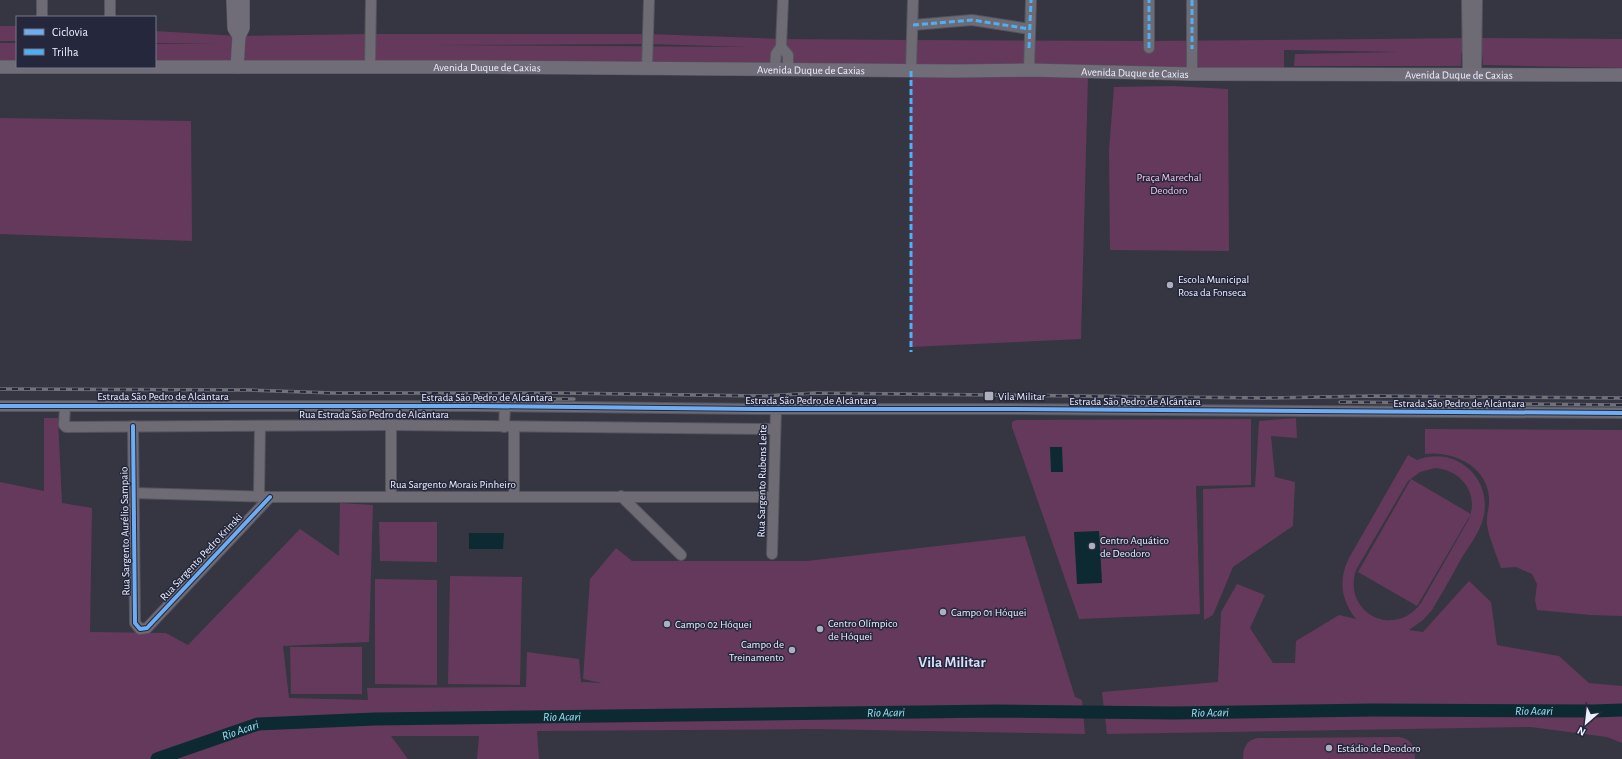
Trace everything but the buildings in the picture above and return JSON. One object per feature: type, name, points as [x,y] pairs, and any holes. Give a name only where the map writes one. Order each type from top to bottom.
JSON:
[{"type":"main road","points":[[233,0],[234,28],[239,36]]},
{"type":"main road","points":[[237,67],[239,36],[243,28],[243,0]]},
{"type":"main road","name":"Avenida Duque de Caxias","points":[[0,67],[16,67]]},
{"type":"main road","name":"Avenida Duque de Caxias","points":[[156,68],[648,68],[910,71],[1029,70],[1192,74],[1622,75]]},
{"type":"street","points":[[42,0],[42,16]]},
{"type":"street","points":[[103,0],[103,16]]},
{"type":"street","points":[[110,0],[110,16]]},
{"type":"street","points":[[370,67],[371,0]]},
{"type":"street","points":[[648,68],[649,0]]},
{"type":"street","points":[[781,69],[776,54],[781,47],[782,0]]},
{"type":"street","points":[[910,71],[913,0]]},
{"type":"street","points":[[1029,70],[1031,0]]},
{"type":"street","points":[[1149,0],[1149,48]]},
{"type":"street","points":[[1192,0],[1192,74]]},
{"type":"street","points":[[1467,0],[1472,75]]},
{"type":"street","points":[[1472,75],[1477,0]]},
{"type":"street","points":[[913,25],[972,20],[1030,29]]},
{"type":"street","name":"Estrada São Pedro de Alcântara","points":[[0,406],[505,406],[776,409],[1622,413]]},
{"type":"street","name":"Rua Estrada São Pedro de Alcântara","points":[[65,406],[64,425],[66,426],[391,425],[775,429]]},
{"type":"street","points":[[505,406],[509,427],[514,496]]},
{"type":"street","name":"Rua Sargento Rubens Leite","points":[[772,554],[776,409]]},
{"type":"street","points":[[391,425],[391,496]]},
{"type":"street","name":"Rua Sargento Aurélio Sampaio","points":[[133,426],[135,623],[140,629],[144,630]]},
{"type":"street","points":[[259,496],[260,426]]},
{"type":"street","name":"Rua Sargento Morais Pinheiro","points":[[133,493],[270,497],[773,497]]},
{"type":"street","points":[[621,496],[681,555]]},
{"type":"street","name":"Rua Sargento Pedro Krinski","points":[[144,630],[270,497]]},
{"type":"green space","points":[[0,26],[16,26],[16,41],[0,41]]},
{"type":"green space","points":[[156,31],[239,36],[371,34],[649,34],[781,39],[912,40],[1149,41],[1477,38],[1622,39],[1622,68],[1483,65],[1482,53],[1461,53],[1461,66],[1294,66],[1295,54],[1399,52],[1284,50],[1284,74],[1088,77],[1081,339],[910,347],[910,72],[156,67],[156,44],[218,44],[156,43]],"holes":[[[648,44],[748,47],[432,45]]]},
{"type":"green space","points":[[0,43],[16,43],[16,66],[0,66]]},
{"type":"green space","name":"Praça Marechal Deodoro","points":[[1173,86],[1228,89],[1229,251],[1110,250],[1109,150],[1114,87]]},
{"type":"green space","points":[[0,118],[191,121],[192,241],[0,234]]},
{"type":"green space","points":[[44,418],[58,418],[62,503],[92,508],[90,632],[166,633],[188,645],[300,529],[339,556],[340,503],[373,505],[369,642],[283,646],[289,698],[368,700],[367,688],[526,687],[527,652],[579,659],[581,682],[602,683],[583,679],[590,579],[616,548],[632,561],[807,561],[1025,536],[1075,697],[1082,700],[1085,734],[817,729],[537,731],[539,759],[477,759],[479,736],[391,736],[408,759],[0,759],[0,482],[44,491]]},
{"type":"green space","points":[[1296,418],[1297,438],[1271,436],[1275,477],[1295,482],[1293,526],[1233,567],[1213,615],[1204,620],[1203,489],[1255,487],[1259,421]]},
{"type":"green space","points":[[1251,419],[1251,485],[1196,486],[1200,614],[1079,619],[1012,427],[1012,422],[1016,420]]},
{"type":"green space","points":[[1425,429],[1622,430],[1622,616],[1590,615],[1537,610],[1535,600],[1537,584],[1532,574],[1516,567],[1501,568],[1488,529],[1487,521],[1489,497],[1487,486],[1482,477],[1466,462],[1457,458],[1435,453],[1425,454]]},
{"type":"green space","points":[[1408,455],[1417,460],[1435,456],[1447,457],[1464,465],[1471,470],[1480,484],[1485,500],[1484,517],[1474,538],[1432,610],[1423,620],[1409,630],[1423,632],[1469,581],[1491,602],[1497,645],[1559,656],[1589,683],[1622,686],[1622,743],[1607,737],[1531,727],[1107,734],[1102,692],[1218,682],[1221,612],[1237,584],[1265,595],[1250,628],[1273,663],[1295,663],[1296,641],[1339,615],[1356,619],[1347,605],[1344,597],[1342,582],[1343,574],[1349,558]],"holes":[[[1435,468],[1445,470],[1460,478],[1470,492],[1472,510],[1469,519],[1421,603],[1410,614],[1397,619],[1385,620],[1373,616],[1363,609],[1356,598],[1354,585],[1356,570],[1408,481],[1420,472]]]},
{"type":"green space","points":[[1411,479],[1471,514],[1417,606],[1358,572]]},
{"type":"green space","points":[[379,522],[437,522],[437,562],[380,561]]},
{"type":"green space","points":[[450,576],[522,577],[520,685],[448,684]]},
{"type":"green space","points":[[375,579],[437,580],[437,685],[375,684]]},
{"type":"green space","points":[[290,647],[362,647],[362,694],[291,694]]},
{"type":"green space","name":"Estádio de Deodoro","points":[[1399,737],[1412,744],[1415,759],[1243,759],[1246,745],[1258,738]]},
{"type":"water","points":[[1050,447],[1062,447],[1063,472],[1051,472]]},
{"type":"water","points":[[1099,531],[1102,583],[1077,584],[1074,532]]},
{"type":"water","points":[[469,533],[504,533],[503,549],[469,549]]},
{"type":"waterway","name":"Rio Acari","points":[[157,759],[258,724],[375,719],[997,711],[1175,713],[1373,710],[1622,710]]},
{"type":"railway","points":[[0,389],[249,390],[333,393],[559,393],[764,396],[815,393],[1265,398],[1374,396],[1622,398]]},
{"type":"railway","points":[[538,399],[574,399]]},
{"type":"railway","points":[[1340,402],[1622,405]]},
{"type":"marked path","points":[[1029,48],[1031,0]]},
{"type":"marked path","points":[[1149,0],[1149,48]]},
{"type":"marked path","points":[[1192,0],[1192,49]]},
{"type":"marked path","points":[[913,25],[972,20],[1030,29]]},
{"type":"marked path","points":[[911,71],[911,352]]},
{"type":"cycle path","points":[[0,406],[475,406],[755,409],[1622,413]]},
{"type":"cycle path","points":[[133,426],[135,623],[140,629],[147,628],[270,497]]},
{"type":"place","name":"Escola Municipal Rosa da Fonseca","points":[[1170,285]]},
{"type":"place","name":"Vila Militar","points":[[989,396]]},
{"type":"place","name":"Centro Aquático de Deodoro","points":[[1092,546]]},
{"type":"place","name":"Campo 01 Hóquei","points":[[943,612]]},
{"type":"place","name":"Campo 02 Hóquei","points":[[667,624]]},
{"type":"place","name":"Centro Olímpico de Hóquei","points":[[820,629]]},
{"type":"place","name":"Campo de Treinamento","points":[[792,650]]},
{"type":"place","name":"Estádio de Deodoro","points":[[1329,748]]},
{"type":"district","name":"Vila Militar","points":[[952,662]]}]
